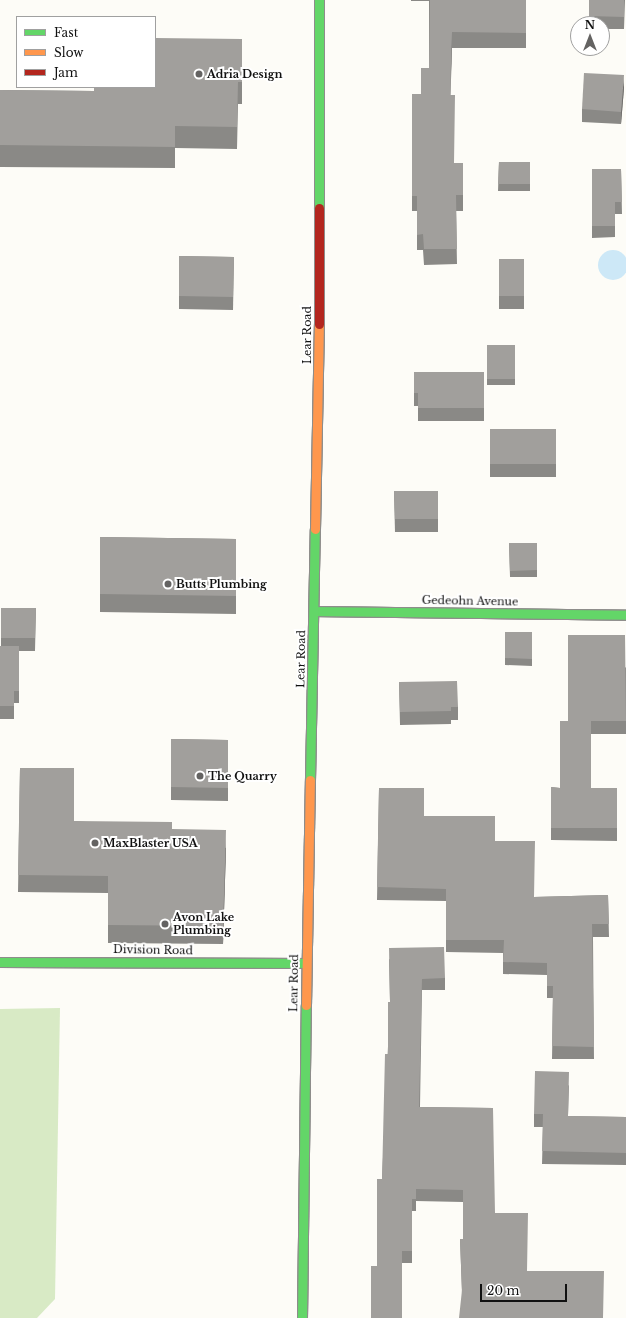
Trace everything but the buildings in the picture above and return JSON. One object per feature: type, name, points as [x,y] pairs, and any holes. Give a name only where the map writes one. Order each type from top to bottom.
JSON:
[{"type":"street","name":"Lear Road","points":[[302,1318],[306,963],[319,354],[319,0]]},
{"type":"street","name":"Gedeohn Avenue","points":[[314,611],[626,615]]},
{"type":"street","name":"Division Road","points":[[0,962],[306,963]]},
{"type":"green space","points":[[60,1008],[55,1299],[37,1318],[0,1318],[0,1009]]},
{"type":"water","points":[[613,250],[624,254],[627,259],[627,271],[624,276],[613,280],[602,276],[598,265],[602,254]]},
{"type":"traffic: fast","points":[[319,0],[319,208]]},
{"type":"traffic: fast","points":[[310,780],[315,529]]},
{"type":"traffic: fast","points":[[314,611],[626,615]]},
{"type":"traffic: fast","points":[[0,962],[306,963]]},
{"type":"traffic: fast","points":[[302,1318],[306,1005]]},
{"type":"traffic: slow","points":[[315,529],[319,324]]},
{"type":"traffic: slow","points":[[306,1005],[310,780]]},
{"type":"traffic: jam","points":[[319,208],[319,324]]},
{"type":"place","name":"Adria Design","points":[[199,74]]},
{"type":"place","name":"Butts Plumbing","points":[[168,584]]},
{"type":"place","name":"The Quarry","points":[[200,776]]},
{"type":"place","name":"MaxBlaster USA","points":[[95,843]]},
{"type":"place","name":"Avon Lake Plumbing","points":[[165,924]]}]
